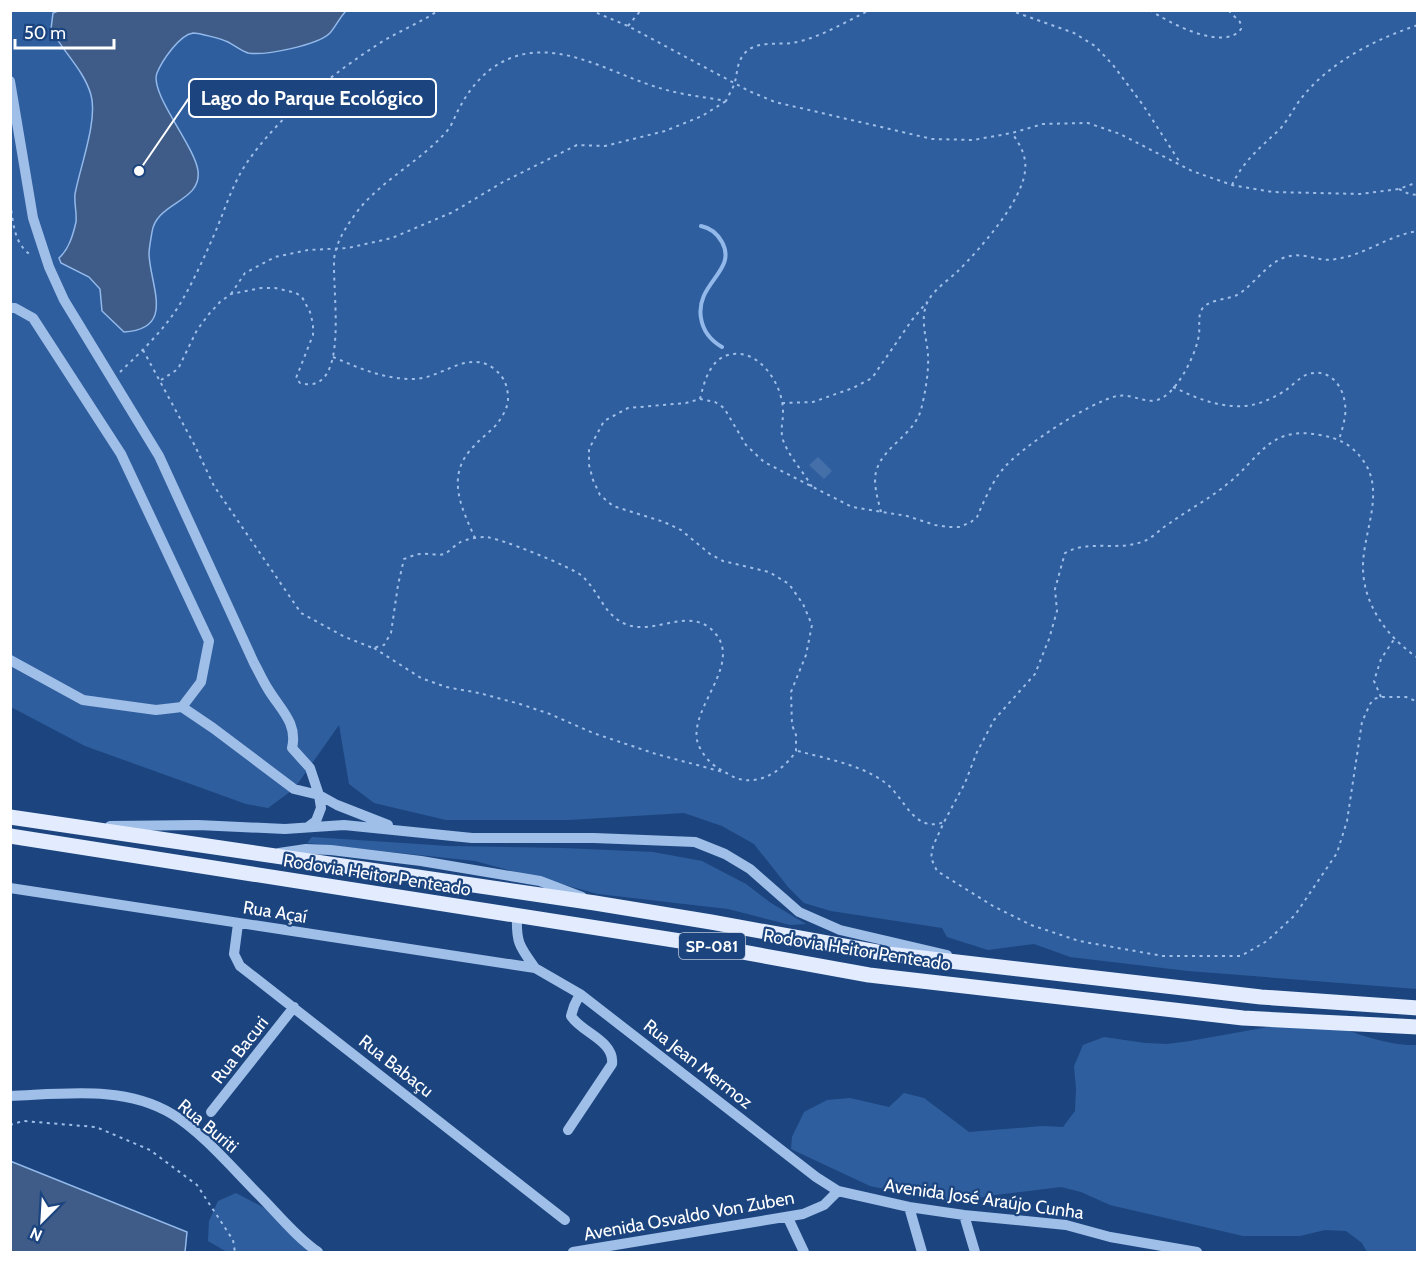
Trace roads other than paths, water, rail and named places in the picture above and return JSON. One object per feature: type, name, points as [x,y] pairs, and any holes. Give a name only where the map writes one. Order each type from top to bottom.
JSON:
[{"type":"main road","name":"Rodovia Heitor Penteado","points":[[10,817],[596,903],[888,954],[1261,997],[1418,1008]]},
{"type":"main road","name":"Rodovia Heitor Penteado","points":[[10,836],[693,943],[869,975],[1232,1017],[1418,1027]]},
{"type":"street","points":[[10,81],[33,218],[49,267],[64,300],[159,456],[255,663],[292,726],[294,739],[292,748],[310,768],[319,795],[321,808],[316,821],[308,827]]},
{"type":"street","points":[[10,308],[15,308],[33,318],[121,454],[209,641],[201,682],[182,707]]},
{"type":"street","points":[[10,660],[83,700],[156,710],[182,707],[294,789],[319,795],[337,805],[401,830]]},
{"type":"street","points":[[78,827],[198,825],[285,829],[344,825],[472,838],[594,838],[695,842],[734,859],[750,869],[799,912],[840,930],[1006,968]]},
{"type":"street","name":"Rua Açaí","points":[[10,888],[535,968]]},
{"type":"street","points":[[518,917],[517,936],[535,968]]},
{"type":"street","name":"Rua Babaçu","points":[[238,924],[234,954],[240,966],[565,1220]]},
{"type":"street","name":"Rua Jean Mermoz","points":[[535,968],[580,994],[816,1177],[838,1191]]},
{"type":"street","points":[[568,1130],[612,1064],[613,1056],[609,1049],[576,1024],[571,1016],[580,994]]},
{"type":"street","name":"Rua Bacuri","points":[[211,1112],[294,1007]]},
{"type":"street","name":"Rua Buriti","points":[[10,1096],[82,1094],[124,1097],[148,1102],[172,1114],[196,1132],[314,1251]]},
{"type":"street","name":"Avenida José Araújo Cunha","points":[[838,1191],[909,1207],[1066,1225],[1110,1237],[1197,1252]]},
{"type":"street","name":"Avenida Osvaldo Von Zuben","points":[[573,1252],[788,1218],[824,1204],[838,1191]]},
{"type":"street","points":[[909,1207],[922,1252]]},
{"type":"street","points":[[964,1215],[975,1252]]},
{"type":"street","points":[[788,1218],[802,1252]]},
{"type":"waterway","points":[[701,226],[716,234],[725,252],[725,261],[704,295],[701,306],[701,318],[705,331],[722,347]]},
{"type":"place","name":"Lago do Parque Ecológico","points":[[139,171]]}]
